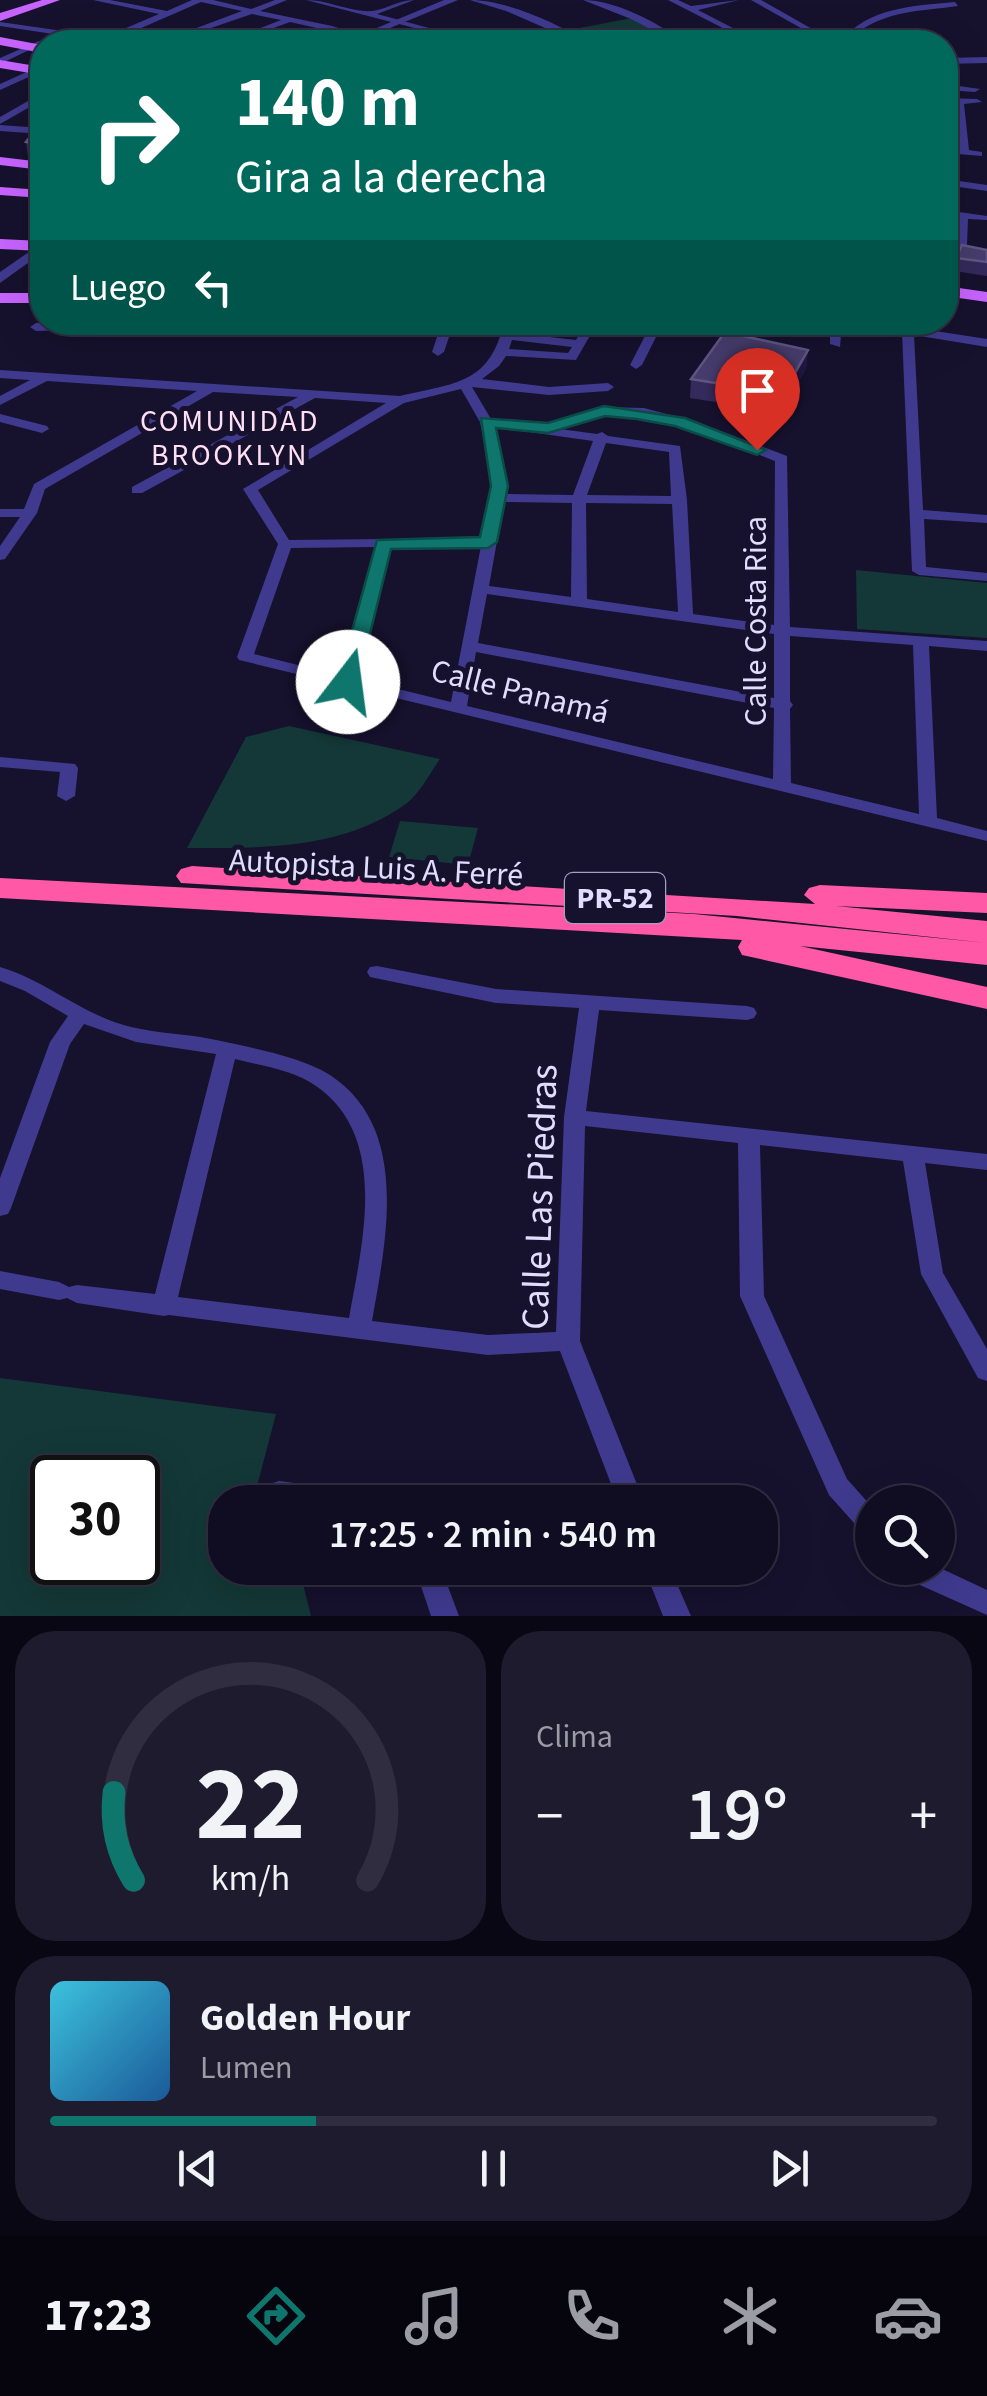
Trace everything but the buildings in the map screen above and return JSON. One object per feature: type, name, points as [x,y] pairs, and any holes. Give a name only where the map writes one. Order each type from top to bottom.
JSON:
[{"type":"highway","name":"Autopista Luis A. Ferré","points":[[0,868],[459,898],[987,954]]},
{"type":"highway","points":[[459,898],[578,883],[987,902]]},
{"type":"highway","name":"Autopista Luis A. Ferré","points":[[0,888],[737,906],[987,932]]},
{"type":"highway","points":[[459,898],[758,948],[987,998]]},
{"type":"main road","points":[[0,21],[54,0]]},
{"type":"main road","points":[[0,41],[30,44]]},
{"type":"main road","points":[[0,63],[30,68]]},
{"type":"main road","points":[[2,162],[30,165]]},
{"type":"main road","points":[[0,191],[30,193]]},
{"type":"main road","points":[[0,244],[30,245]]},
{"type":"main road","points":[[958,285],[987,289]]},
{"type":"main road","points":[[0,288],[30,287]]},
{"type":"main road","points":[[958,293],[987,297]]},
{"type":"main road","points":[[0,298],[30,298]]},
{"type":"street","points":[[97,0],[168,13]]},
{"type":"street","points":[[130,30],[201,0],[335,30]]},
{"type":"street","points":[[198,30],[283,0]]},
{"type":"street","points":[[310,0],[435,30]]},
{"type":"street","points":[[262,30],[345,0]]},
{"type":"street","points":[[331,29],[410,0]]},
{"type":"street","points":[[375,30],[453,0]]},
{"type":"street","points":[[422,12],[464,0]]},
{"type":"street","points":[[474,0],[509,9],[556,30]]},
{"type":"street","points":[[587,0],[658,30]]},
{"type":"street","points":[[672,0],[734,30]]},
{"type":"street","points":[[694,8],[735,0]]},
{"type":"street","points":[[755,0],[810,30]]},
{"type":"street","points":[[766,4],[779,2]]},
{"type":"street","points":[[853,30],[879,12],[955,4]]},
{"type":"street","points":[[92,15],[121,5]]},
{"type":"street","points":[[0,21],[44,30]]},
{"type":"street","points":[[0,63],[30,50]]},
{"type":"street","points":[[958,61],[987,60]]},
{"type":"street","points":[[2,85],[30,74]]},
{"type":"street","points":[[2,85],[30,91]]},
{"type":"street","points":[[958,88],[975,89]]},
{"type":"street","points":[[964,152],[959,101],[977,102]]},
{"type":"street","points":[[0,124],[30,102]]},
{"type":"street","points":[[0,124],[30,129]]},
{"type":"street","points":[[958,151],[979,154]]},
{"type":"street","points":[[958,184],[987,188]]},
{"type":"street","points":[[958,215],[984,218]]},
{"type":"street","points":[[962,215],[962,245]]},
{"type":"street","points":[[4,274],[30,255]]},
{"type":"street","points":[[438,352],[444,335]]},
{"type":"street","points":[[488,542],[286,544],[250,489],[400,400],[465,384],[494,368],[504,352],[508,335]]},
{"type":"street","points":[[537,335],[580,344]]},
{"type":"street","points":[[504,352],[572,357],[585,335]]},
{"type":"street","points":[[636,365],[651,335]]},
{"type":"street","points":[[836,335],[836,344]]},
{"type":"street","points":[[908,335],[919,571],[987,578]]},
{"type":"street","points":[[932,335],[987,342]]},
{"type":"street","points":[[0,374],[48,374],[400,400]]},
{"type":"street","points":[[0,401],[48,374]]},
{"type":"street","points":[[465,384],[549,391],[608,388]]},
{"type":"street","points":[[458,708],[500,486],[486,422],[465,384]]},
{"type":"street","points":[[0,556],[30,513],[39,487],[213,386]]},
{"type":"street","points":[[137,490],[314,394]]},
{"type":"street","name":"Calle Costa Rica","points":[[548,428],[604,411],[637,414],[679,422],[782,459],[782,786]]},
{"type":"street","points":[[0,418],[42,429]]},
{"type":"street","points":[[486,422],[548,428],[676,450],[686,616]]},
{"type":"street","points":[[579,602],[580,497],[602,436]]},
{"type":"street","points":[[497,498],[680,500]]},
{"type":"street","points":[[0,513],[30,513]]},
{"type":"street","points":[[916,514],[987,518]]},
{"type":"street","name":"Calle Panamá","points":[[286,544],[245,657],[987,836]]},
{"type":"street","points":[[348,682],[384,544]]},
{"type":"street","points":[[482,589],[785,631],[987,646]]},
{"type":"street","points":[[920,641],[930,842]]},
{"type":"street","points":[[472,646],[785,705]]},
{"type":"street","points":[[0,762],[69,768],[66,796]]},
{"type":"street","points":[[377,972],[496,996],[746,1013]]},
{"type":"street","points":[[0,974],[24,980],[78,1017],[125,1033],[227,1050],[324,1081],[365,1126],[379,1208],[358,1330]]},
{"type":"street","name":"Calle Las Piedras","points":[[590,1004],[574,1117],[568,1341],[624,1485]]},
{"type":"street","points":[[0,1208],[60,1042],[78,1017]]},
{"type":"street","points":[[164,1306],[227,1050]]},
{"type":"street","points":[[574,1117],[987,1162]]},
{"type":"street","points":[[749,1135],[752,1296],[838,1487],[855,1506]]},
{"type":"street","points":[[913,1154],[932,1274],[987,1371]]},
{"type":"street","points":[[0,1280],[250,1318],[488,1346],[568,1341]]},
{"type":"street","points":[[434,1585],[445,1616]]},
{"type":"street","points":[[661,1585],[669,1614]]},
{"type":"street","points":[[948,1585],[987,1603]]},
{"type":"green space","points":[[632,18],[654,30],[569,30]]},
{"type":"green space","points":[[856,570],[987,583],[987,638],[857,629]]},
{"type":"green space","points":[[289,726],[440,759],[407,803],[357,830],[273,846],[187,848],[246,737]]},
{"type":"green space","points":[[400,821],[478,828],[468,865],[389,857]]},
{"type":"green space","points":[[0,1378],[276,1414],[257,1485],[208,1485],[208,1585],[303,1585],[311,1616],[0,1616]]},
{"type":"district","name":"COMUNIDAD BROOKLYN","points":[[230,438]]},
{"type":"route","points":[[348,682],[384,544],[488,542],[500,486],[486,422],[548,428],[604,411],[637,414],[679,422],[757,450]]}]
